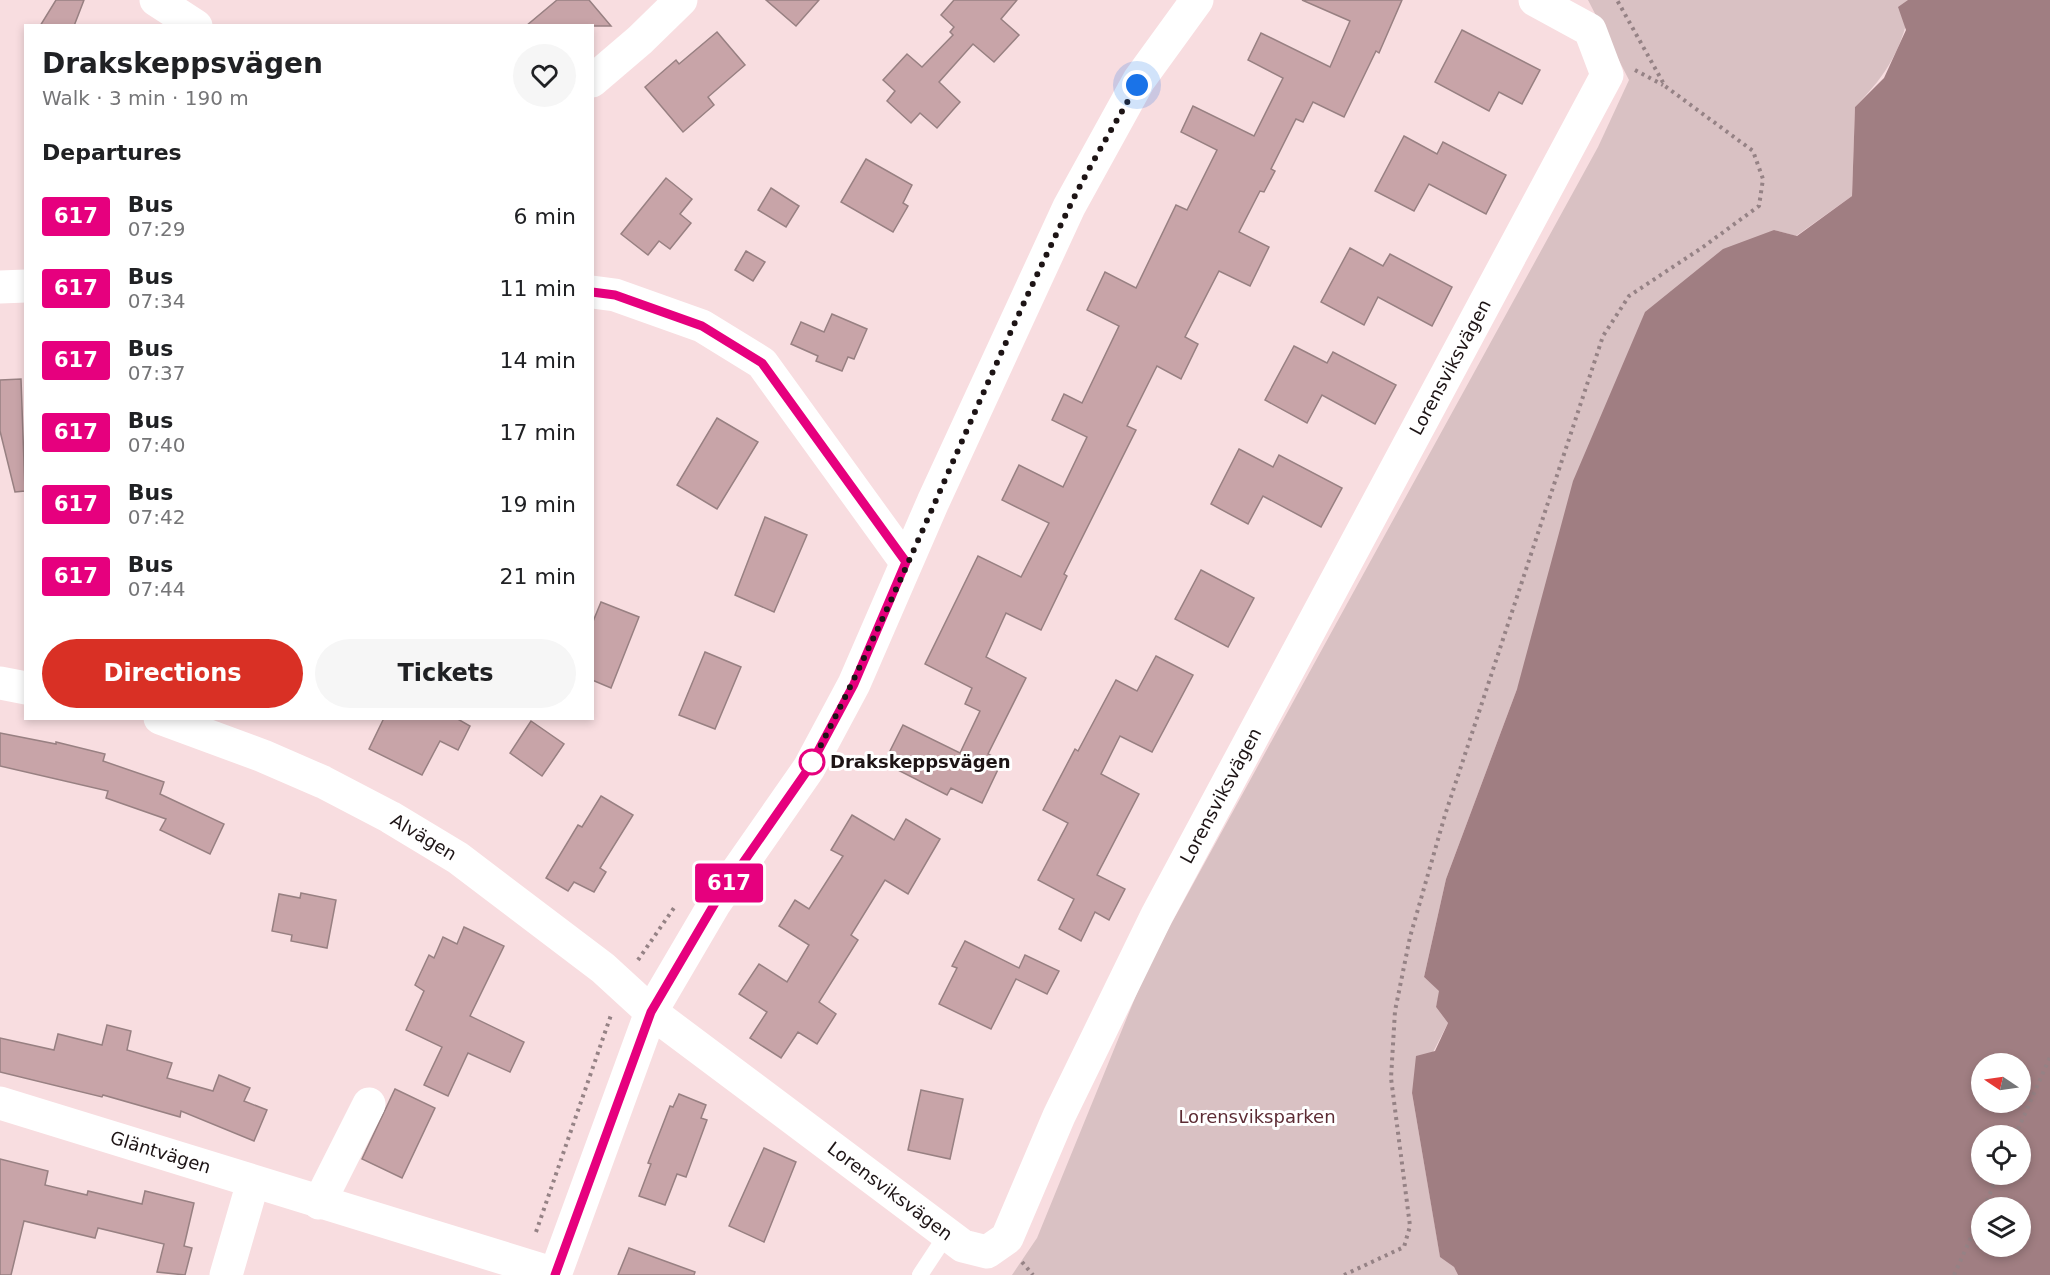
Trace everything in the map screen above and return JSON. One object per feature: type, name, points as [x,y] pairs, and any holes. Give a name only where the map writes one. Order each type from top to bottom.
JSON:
[{"type":"street","points":[[156,0],[193,24]]},
{"type":"street","points":[[594,79],[640,40],[681,0]]},
{"type":"street","points":[[555,1274],[651,1012],[715,903],[809,768],[854,684],[906,562],[1069,207],[1139,80],[1197,0]]},
{"type":"street","name":"Lorensviksvägen","points":[[651,1012],[963,1246],[987,1251],[1006,1238],[1059,1116],[1157,915],[1607,75],[1590,30],[1535,0]]},
{"type":"street","points":[[0,287],[24,286]]},
{"type":"street","points":[[594,292],[615,295],[702,326],[762,363],[906,562]]},
{"type":"street","points":[[0,683],[24,687]]},
{"type":"street","name":"Alvägen","points":[[165,720],[263,756],[323,782],[390,817],[458,858],[603,968],[651,1012]]},
{"type":"street","name":"Gläntvägen","points":[[0,1104],[555,1274]]},
{"type":"street","points":[[320,1203],[369,1104]]},
{"type":"street","points":[[226,1275],[253,1182]]},
{"type":"lane","points":[[920,1275],[947,1234]]},
{"type":"path","points":[[1344,1275],[1404,1247],[1410,1226],[1391,1078],[1395,1011],[1410,937],[1445,815],[1603,336],[1629,296],[1703,248],[1759,206],[1763,179],[1753,151],[1665,86],[1617,0]]},
{"type":"path","points":[[524,1266],[621,985],[678,902]]},
{"type":"path","points":[[2020,1125],[2050,1057]]},
{"type":"path","points":[[1954,1275],[1971,1237]]},
{"type":"green space","name":"Lorensviksparken","points":[[1588,0],[1912,0],[1899,46],[1885,71],[1855,107],[1852,196],[1796,236],[1774,230],[1517,689],[1446,879],[1424,977],[1440,991],[1436,1007],[1448,1023],[1412,1093],[1440,1256],[1454,1267],[1458,1275],[1012,1275],[1037,1238],[1148,966],[1598,147],[1629,80]]},
{"type":"shaded area","points":[[1908,0],[2050,0],[2050,1275],[1458,1275],[1454,1267],[1440,1257],[1412,1093],[1416,1056],[1435,1051],[1448,1023],[1436,1007],[1439,991],[1424,977],[1446,879],[1517,689],[1573,481],[1645,312],[1723,249],[1774,230],[1797,236],[1852,196],[1855,107],[1884,78],[1906,30],[1898,7]]},
{"type":"building","points":[[56,0],[84,0],[75,24],[41,24]]},
{"type":"building","points":[[557,0],[589,0],[611,26],[594,26],[594,24],[528,24]]},
{"type":"building","points":[[766,0],[819,0],[796,26]]},
{"type":"building","points":[[954,0],[1017,0],[1001,19],[1019,35],[994,62],[973,44],[939,82],[960,102],[937,128],[920,113],[911,123],[887,101],[895,91],[883,80],[907,54],[922,67],[953,35],[950,32],[954,27],[941,15]]},
{"type":"building","points":[[1302,0],[1402,0],[1379,53],[1376,51],[1344,117],[1313,102],[1303,122],[1296,119],[1271,169],[1275,171],[1264,192],[1260,191],[1239,232],[1269,247],[1250,286],[1219,271],[1185,337],[1198,344],[1181,379],[1157,366],[1127,426],[1136,430],[1064,574],[1067,576],[1041,630],[1006,613],[986,657],[1026,678],[988,754],[1002,761],[982,803],[951,788],[947,795],[884,763],[903,725],[960,753],[980,711],[965,704],[972,688],[925,664],[978,556],[1021,577],[1049,523],[1002,500],[1019,465],[1063,487],[1087,437],[1052,420],[1064,394],[1082,403],[1119,326],[1087,310],[1105,272],[1136,288],[1176,205],[1187,210],[1217,150],[1181,132],[1193,106],[1254,136],[1283,78],[1248,60],[1261,33],[1330,67],[1350,21]]},
{"type":"building","points":[[1462,30],[1540,70],[1522,104],[1499,92],[1489,111],[1435,82]]},
{"type":"building","points":[[717,32],[745,65],[708,97],[714,105],[683,132],[645,87],[676,60],[679,64]]},
{"type":"building","points":[[1404,136],[1437,154],[1443,142],[1506,175],[1486,214],[1429,184],[1414,211],[1375,191]]},
{"type":"building","points":[[866,159],[912,185],[903,203],[908,206],[893,232],[841,202]]},
{"type":"building","points":[[666,178],[692,199],[680,214],[691,223],[670,249],[659,241],[648,255],[621,234]]},
{"type":"building","points":[[771,188],[799,206],[786,227],[758,210]]},
{"type":"building","points":[[1350,248],[1383,266],[1390,254],[1452,287],[1432,326],[1378,297],[1364,325],[1321,302]]},
{"type":"building","points":[[746,251],[765,262],[753,281],[735,270]]},
{"type":"building","points":[[832,314],[867,329],[854,359],[848,357],[842,371],[816,361],[818,356],[791,344],[801,322],[824,332]]},
{"type":"building","points":[[1294,346],[1327,363],[1333,352],[1396,385],[1375,424],[1322,395],[1307,423],[1265,400]]},
{"type":"building","points":[[21,379],[24,491],[15,492],[0,431],[0,380]]},
{"type":"building","points":[[717,418],[758,442],[717,509],[677,485]]},
{"type":"building","points":[[1239,449],[1273,467],[1279,455],[1342,488],[1321,527],[1263,496],[1248,524],[1211,504]]},
{"type":"building","points":[[765,517],[807,535],[774,612],[735,595]]},
{"type":"building","points":[[1201,570],[1254,598],[1228,647],[1175,619]]},
{"type":"building","points":[[601,602],[639,617],[611,688],[594,681],[594,619]]},
{"type":"building","points":[[705,652],[741,667],[715,729],[679,715]]},
{"type":"building","points":[[1156,656],[1193,675],[1152,752],[1120,736],[1101,774],[1139,794],[1097,875],[1125,889],[1109,920],[1095,912],[1081,941],[1059,929],[1074,899],[1038,880],[1068,823],[1043,810],[1075,749],[1078,751],[1116,680],[1137,691]]},
{"type":"building","points":[[383,720],[460,720],[470,726],[458,750],[440,741],[422,775],[369,749]]},
{"type":"building","points":[[531,721],[564,744],[542,776],[510,753]]},
{"type":"building","points":[[0,733],[56,744],[56,742],[105,754],[103,761],[164,782],[160,794],[224,824],[210,854],[160,830],[166,819],[106,798],[108,791],[0,766]]},
{"type":"building","points":[[601,796],[633,815],[600,868],[606,872],[594,892],[574,882],[568,891],[546,878],[578,825],[582,827]]},
{"type":"building","points":[[852,815],[894,840],[906,819],[940,839],[908,894],[885,880],[851,935],[858,940],[819,1002],[836,1014],[817,1044],[798,1032],[781,1058],[750,1038],[767,1012],[739,994],[759,964],[787,982],[809,945],[779,926],[795,900],[809,909],[843,856],[831,850]]},
{"type":"building","points":[[301,893],[336,900],[327,948],[291,941],[292,935],[272,931],[279,894],[300,898]]},
{"type":"building","points":[[464,927],[504,946],[470,1016],[524,1042],[510,1072],[468,1053],[448,1096],[424,1085],[442,1047],[406,1030],[424,991],[415,985],[429,955],[434,958],[443,937],[457,944]]},
{"type":"building","points":[[965,941],[1019,968],[1025,955],[1059,971],[1047,994],[1016,979],[991,1029],[939,1004],[957,968],[952,966]]},
{"type":"building","points":[[107,1025],[131,1031],[127,1050],[172,1063],[167,1078],[213,1091],[219,1075],[250,1088],[244,1101],[267,1110],[254,1141],[181,1111],[180,1117],[103,1095],[102,1097],[0,1072],[0,1038],[54,1050],[58,1034],[102,1045]]},
{"type":"building","points":[[395,1089],[435,1108],[402,1178],[362,1159]]},
{"type":"building","points":[[921,1090],[963,1099],[950,1159],[908,1150]]},
{"type":"building","points":[[679,1094],[706,1105],[701,1118],[707,1120],[686,1177],[677,1174],[665,1205],[639,1196],[651,1164],[648,1163],[670,1106],[673,1107]]},
{"type":"building","points":[[764,1148],[796,1162],[764,1242],[729,1226]]},
{"type":"building","points":[[0,1159],[48,1171],[45,1185],[87,1195],[88,1191],[142,1204],[145,1191],[194,1203],[184,1246],[192,1248],[185,1275],[157,1272],[164,1244],[98,1228],[95,1238],[24,1221],[11,1275],[0,1275]]},
{"type":"building","points":[[629,1248],[695,1272],[694,1275],[618,1275]]},
{"type":"bus line","name":"617","points":[[555,1275],[651,1012],[715,903],[809,768],[854,684],[906,562],[833,458],[762,363],[702,326],[615,295],[594,292]]},
{"type":"place","name":"Drakskeppsvägen","points":[[812,762]]},
{"type":"route","points":[[812,762],[809,768],[854,684],[933,502],[966,436],[1069,207],[1137,85]]}]
